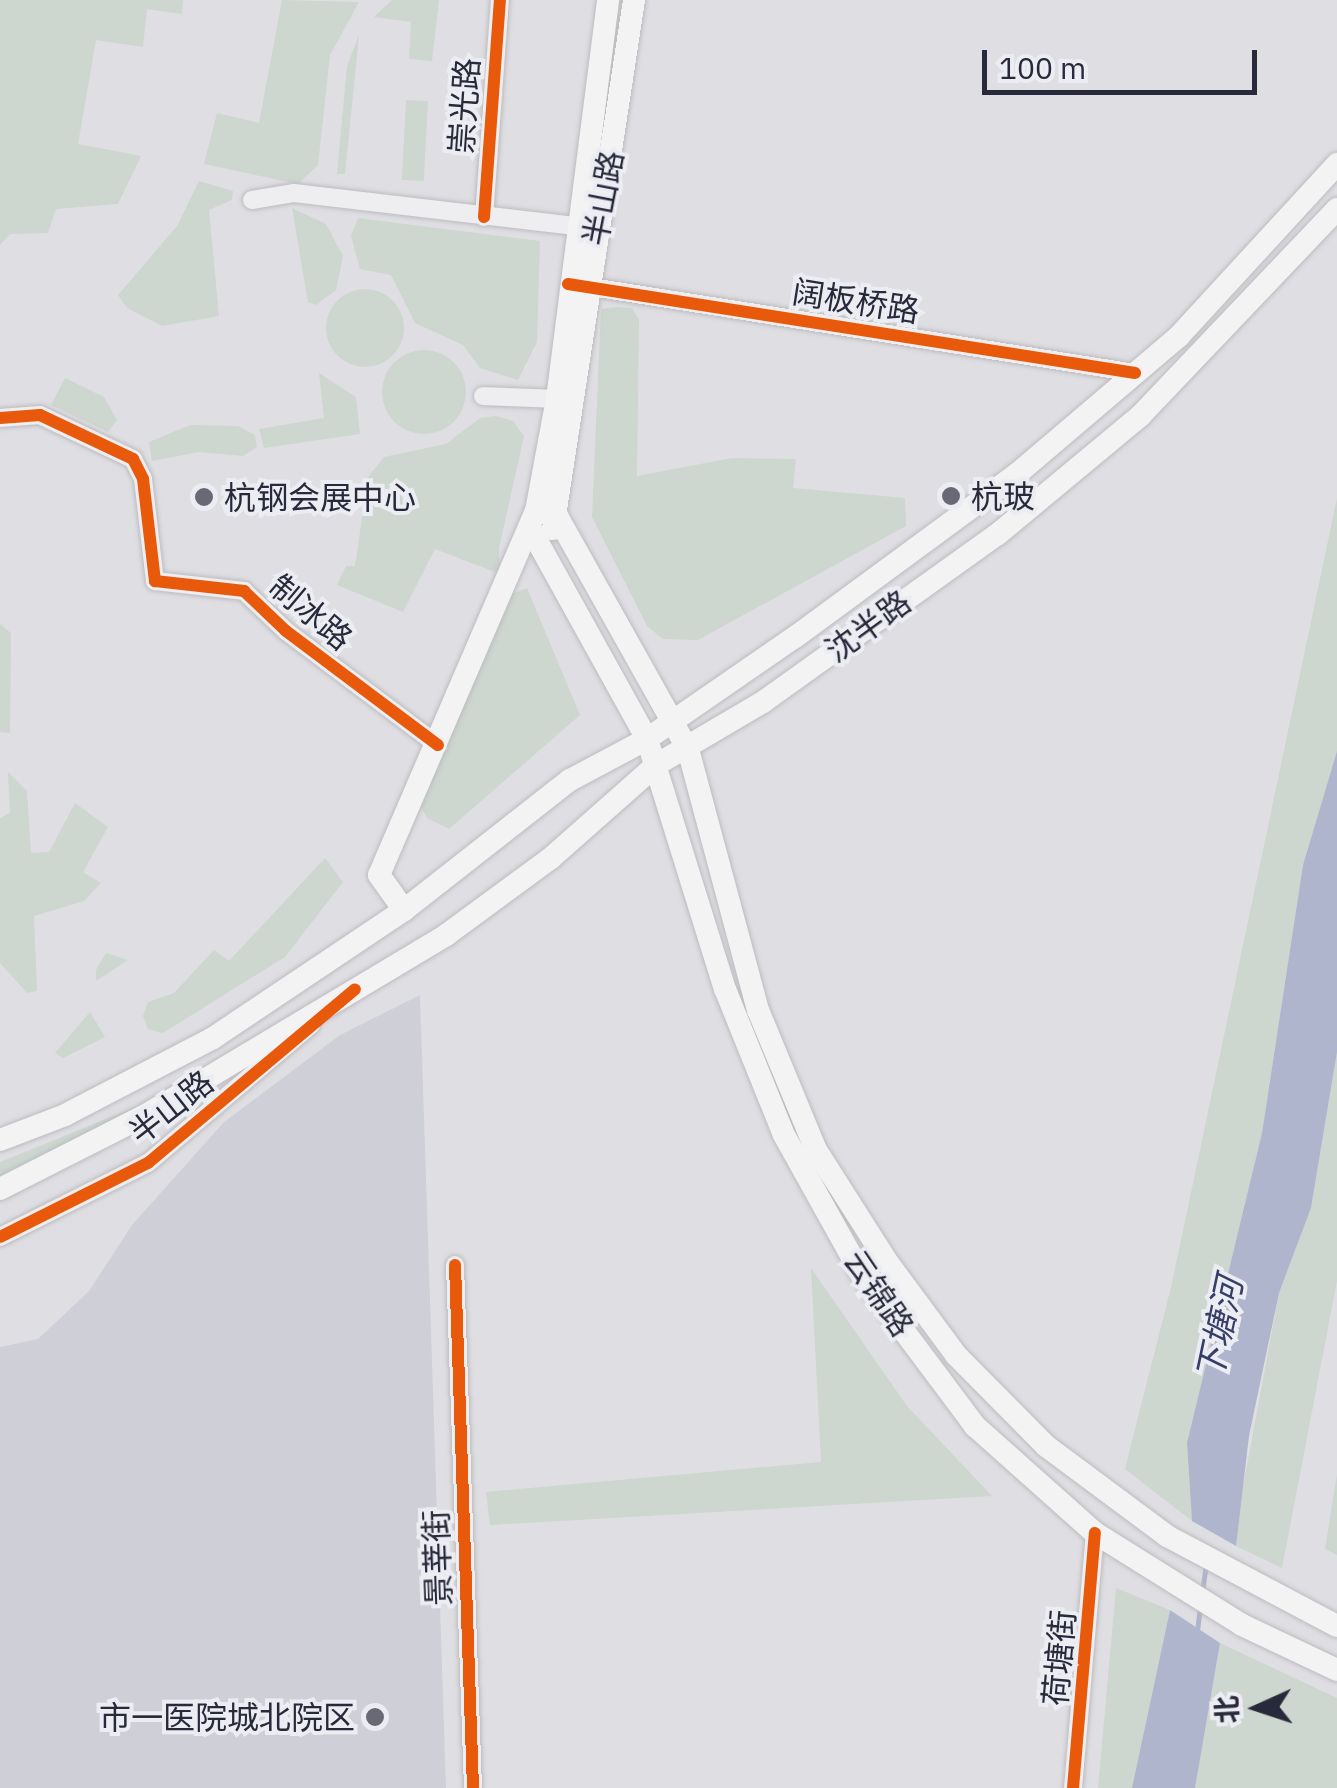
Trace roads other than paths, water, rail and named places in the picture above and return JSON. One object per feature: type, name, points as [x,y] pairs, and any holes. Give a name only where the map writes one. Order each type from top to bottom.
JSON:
[{"type":"main road","name":"半山路","points":[[0,1140],[65,1115],[213,1038],[404,910],[378,875],[541,518],[577,285],[575,226],[608,0]]},
{"type":"main road","name":"半山路","points":[[541,518],[577,285],[634,0]]},
{"type":"main road","name":"沈半路","points":[[404,910],[570,780],[647,740],[1016,474],[1202,314],[1337,164]]},
{"type":"main road","name":"沈半路","points":[[355,990],[446,934],[551,858],[656,765],[688,749],[987,542],[1112,440],[1337,209]]},
{"type":"main road","points":[[541,518],[674,720],[688,749]]},
{"type":"main road","points":[[541,518],[544,556],[647,740]]},
{"type":"main road","name":"云锦路","points":[[647,740],[732,1007],[784,1134],[862,1275],[975,1426],[1095,1532],[1225,1613],[1337,1670]]},
{"type":"main road","name":"云锦路","points":[[688,749],[734,932],[816,1150],[956,1355],[1046,1446],[1195,1552],[1337,1626]]},
{"type":"main road","name":"半山路","points":[[0,1189],[144,1116],[355,990]]},
{"type":"street","name":"崇光路","points":[[484,217],[500,0]]},
{"type":"street","points":[[252,200],[294,193],[575,226]]},
{"type":"street","name":"阔板桥路","points":[[577,285],[1135,373]]},
{"type":"street","points":[[482,396],[557,399]]},
{"type":"street","name":"制冰路","points":[[0,418],[40,415],[132,459],[143,479],[154,581],[244,591],[286,631],[438,746]]},
{"type":"street","name":"半山路","points":[[0,1236],[148,1163],[355,990]]},
{"type":"street","name":"景莘街","points":[[454,1265],[473,1788]]},
{"type":"street","name":"荷塘街","points":[[1073,1788],[1095,1532]]},
{"type":"water","points":[[1337,751],[1337,1052],[1311,1208],[1279,1293],[1249,1436],[1236,1546],[1192,1521],[1187,1443],[1262,1133],[1303,865]]},
{"type":"water","points":[[1170,1610],[1220,1643],[1195,1788],[1132,1788]]},
{"type":"waterway","name":"下塘河","points":[[1202,1592],[1206,1563]]},
{"type":"waterway","name":"下塘河","points":[[1197,1631],[1200,1608]]},
{"type":"place","name":"杭玻","points":[[951,496]]},
{"type":"place","name":"杭钢会展中心","points":[[204,497]]},
{"type":"place","name":"市一医院城北院区","points":[[375,1717]]}]
